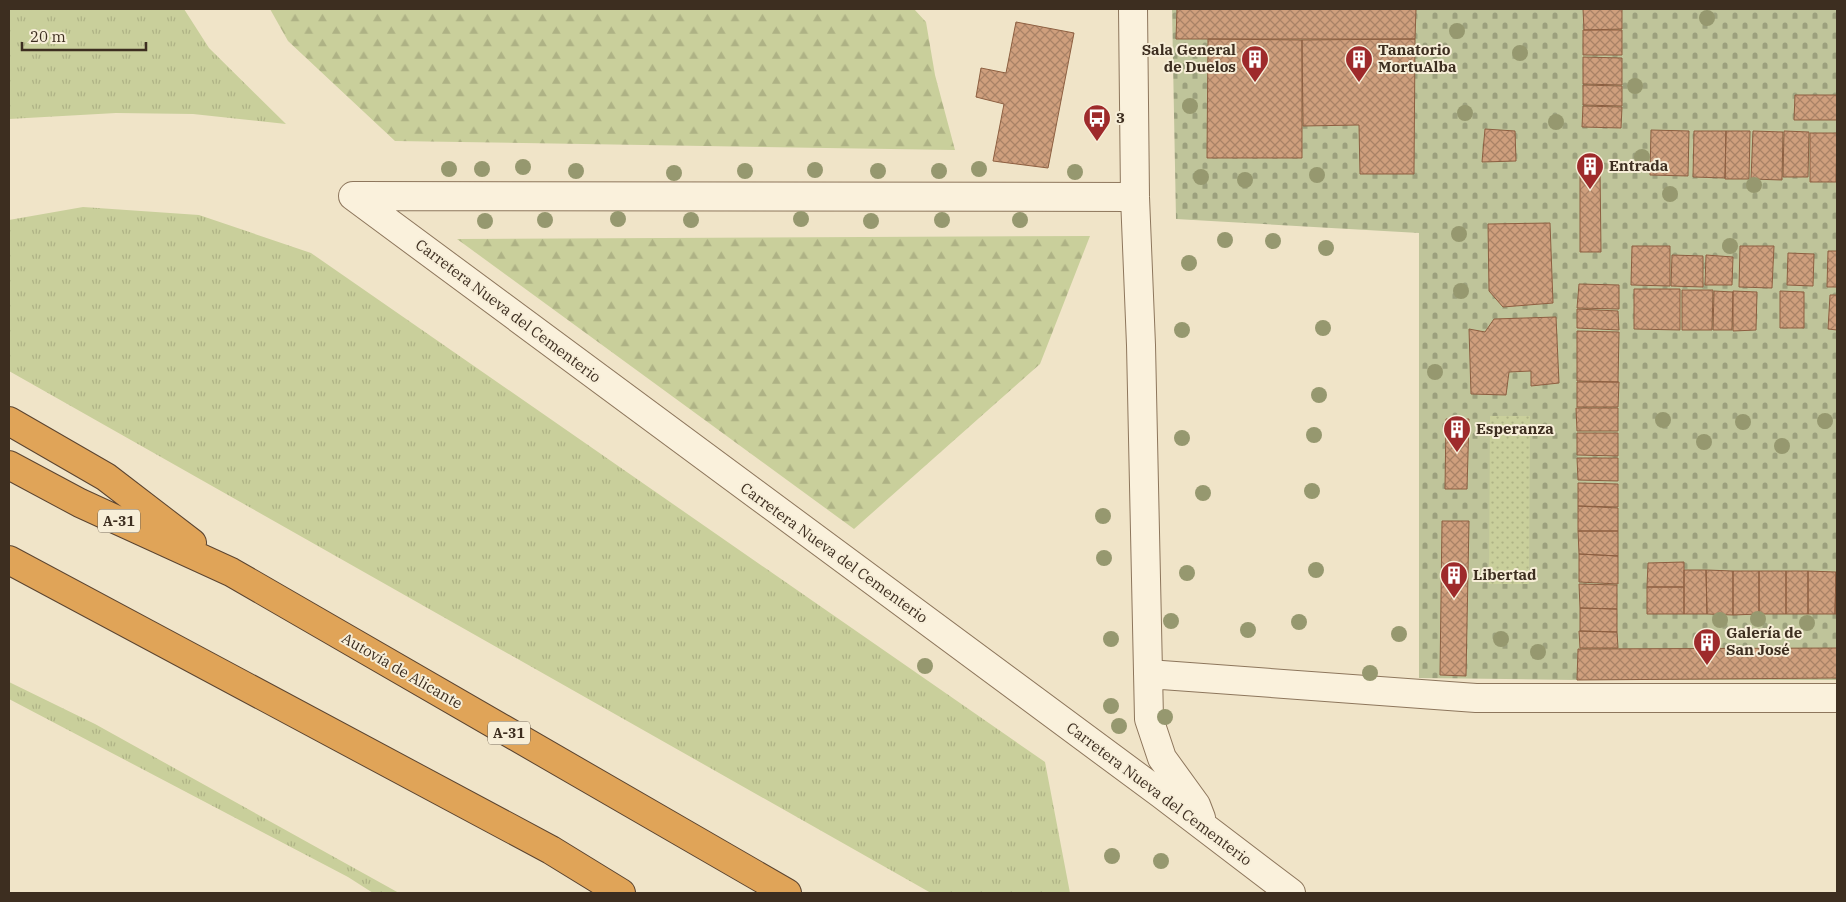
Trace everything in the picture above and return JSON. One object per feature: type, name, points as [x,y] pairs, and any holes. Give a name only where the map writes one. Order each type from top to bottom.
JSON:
[{"type":"highway","points":[[9,421],[106,477],[231,572]]},
{"type":"highway","name":"Autovía de Alicante","points":[[9,465],[80,503],[231,572],[787,893]]},
{"type":"highway","points":[[9,560],[551,850],[621,893]]},
{"type":"street","points":[[1133,9],[1135,197],[1141,345],[1149,718],[1162,758],[1196,805],[1205,829]]},
{"type":"street","name":"Carretera Nueva del Cementerio","points":[[1135,197],[353,196],[1161,794],[1291,893]]},
{"type":"street","points":[[1148,674],[1476,698],[1837,698]]},
{"type":"green space","points":[[9,9],[184,9],[209,48],[286,124],[193,114],[116,113],[9,119]]},
{"type":"green space","points":[[270,9],[914,9],[926,22],[935,75],[955,150],[395,141],[288,41]]},
{"type":"green space","points":[[1172,9],[1837,9],[1837,680],[1419,678],[1419,233],[1176,219]]},
{"type":"green space","points":[[83,207],[199,215],[311,253],[1045,762],[1070,893],[931,893],[9,371],[9,220]]},
{"type":"green space","points":[[1090,236],[1040,364],[854,529],[457,239]]},
{"type":"green space","points":[[1490,416],[1530,416],[1529,584],[1489,584]]},
{"type":"green space","points":[[9,682],[95,724],[399,893],[373,893],[348,877],[9,699]]},
{"type":"building","points":[[1177,9],[1416,9],[1415,39],[1176,39]]},
{"type":"building","points":[[1583,9],[1622,9],[1622,29],[1584,30]]},
{"type":"building","points":[[1016,22],[1074,33],[1048,168],[993,161],[1004,104],[976,97],[981,68],[1006,73]]},
{"type":"building","points":[[1583,30],[1622,30],[1622,55],[1583,55]]},
{"type":"building","name":"Sala General de Duelos","points":[[1208,39],[1302,40],[1302,158],[1207,158]]},
{"type":"building","name":"Tanatorio MortuAlba","points":[[1415,39],[1414,174],[1360,174],[1359,125],[1303,126],[1302,40]]},
{"type":"building","points":[[1583,57],[1622,58],[1622,85],[1583,84]]},
{"type":"building","points":[[1583,85],[1622,86],[1622,106],[1583,105]]},
{"type":"building","points":[[1795,95],[1837,95],[1837,120],[1794,120]]},
{"type":"building","points":[[1583,106],[1622,107],[1621,128],[1582,127]]},
{"type":"building","points":[[1485,129],[1515,131],[1516,161],[1482,162]]},
{"type":"building","points":[[1651,130],[1689,131],[1688,176],[1650,175]]},
{"type":"building","points":[[1694,131],[1726,131],[1725,178],[1693,177]]},
{"type":"building","points":[[1726,131],[1750,131],[1749,179],[1725,179]]},
{"type":"building","points":[[1753,131],[1783,132],[1782,180],[1751,179]]},
{"type":"building","points":[[1784,131],[1809,132],[1808,177],[1783,177]]},
{"type":"building","points":[[1810,133],[1837,133],[1836,182],[1810,182]]},
{"type":"building","name":"Entrada","points":[[1580,166],[1600,169],[1601,252],[1580,252]]},
{"type":"building","points":[[1550,223],[1553,303],[1503,307],[1489,291],[1488,224]]},
{"type":"building","points":[[1632,246],[1670,246],[1670,286],[1631,285]]},
{"type":"building","points":[[1740,246],[1774,246],[1772,288],[1739,287]]},
{"type":"building","points":[[1828,251],[1837,251],[1837,287],[1827,287]]},
{"type":"building","points":[[1788,253],[1814,254],[1813,286],[1787,285]]},
{"type":"building","points":[[1672,255],[1703,256],[1703,287],[1671,286]]},
{"type":"building","points":[[1706,255],[1733,257],[1732,285],[1705,285]]},
{"type":"building","points":[[1579,284],[1619,285],[1619,309],[1577,308]]},
{"type":"building","points":[[1634,289],[1680,289],[1680,330],[1634,329]]},
{"type":"building","points":[[1682,290],[1713,290],[1712,330],[1682,330]]},
{"type":"building","points":[[1714,291],[1733,292],[1732,330],[1713,330]]},
{"type":"building","points":[[1733,291],[1757,292],[1756,330],[1733,331]]},
{"type":"building","points":[[1780,291],[1804,292],[1804,328],[1780,328]]},
{"type":"building","points":[[1830,295],[1837,295],[1837,330],[1828,329]]},
{"type":"building","points":[[1577,309],[1618,311],[1619,330],[1577,328]]},
{"type":"building","points":[[1556,317],[1559,383],[1531,386],[1531,371],[1509,372],[1506,395],[1471,394],[1469,329],[1485,332],[1494,319]]},
{"type":"building","points":[[1577,331],[1619,332],[1618,382],[1577,381]]},
{"type":"building","points":[[1577,382],[1619,382],[1618,407],[1577,407]]},
{"type":"building","points":[[1576,408],[1618,408],[1618,431],[1577,431]]},
{"type":"building","name":"Esperanza","points":[[1446,419],[1469,419],[1467,489],[1445,489]]},
{"type":"building","points":[[1577,433],[1618,433],[1618,456],[1577,455]]},
{"type":"building","points":[[1577,458],[1618,458],[1618,481],[1578,480]]},
{"type":"building","points":[[1578,483],[1618,484],[1618,507],[1578,506]]},
{"type":"building","points":[[1578,506],[1618,508],[1618,531],[1578,531]]},
{"type":"building","name":"Libertad","points":[[1442,521],[1469,521],[1466,676],[1440,675]]},
{"type":"building","points":[[1578,531],[1618,531],[1618,556],[1579,554]]},
{"type":"building","points":[[1579,554],[1618,556],[1618,584],[1579,582]]},
{"type":"building","points":[[1684,562],[1684,587],[1647,587],[1648,563]]},
{"type":"building","points":[[1684,570],[1706,570],[1707,614],[1684,614]]},
{"type":"building","points":[[1706,570],[1733,571],[1733,615],[1707,614]]},
{"type":"building","points":[[1733,571],[1759,571],[1759,614],[1733,615]]},
{"type":"building","points":[[1759,571],[1786,571],[1786,614],[1759,614]]},
{"type":"building","points":[[1786,571],[1808,571],[1808,614],[1786,614]]},
{"type":"building","points":[[1808,571],[1836,572],[1835,614],[1808,614]]},
{"type":"building","points":[[1836,572],[1837,614],[1835,614]]},
{"type":"building","points":[[1579,584],[1617,585],[1617,609],[1580,608]]},
{"type":"building","points":[[1647,587],[1684,587],[1684,614],[1647,614]]},
{"type":"building","points":[[1580,608],[1617,609],[1617,632],[1580,631]]},
{"type":"building","points":[[1579,631],[1617,632],[1618,648],[1580,648]]},
{"type":"building","name":"Galería de San José","points":[[1837,648],[1837,678],[1577,680],[1578,649]]},
{"type":"place","name":"Sala General de Duelos","points":[[1255,83]]},
{"type":"place","name":"Tanatorio MortuAlba","points":[[1359,83]]},
{"type":"place","name":"3","points":[[1097,142]]},
{"type":"place","name":"Entrada","points":[[1590,190]]},
{"type":"place","name":"Esperanza","points":[[1457,453]]},
{"type":"place","name":"Libertad","points":[[1454,599]]},
{"type":"place","name":"Galería de San José","points":[[1707,666]]}]
